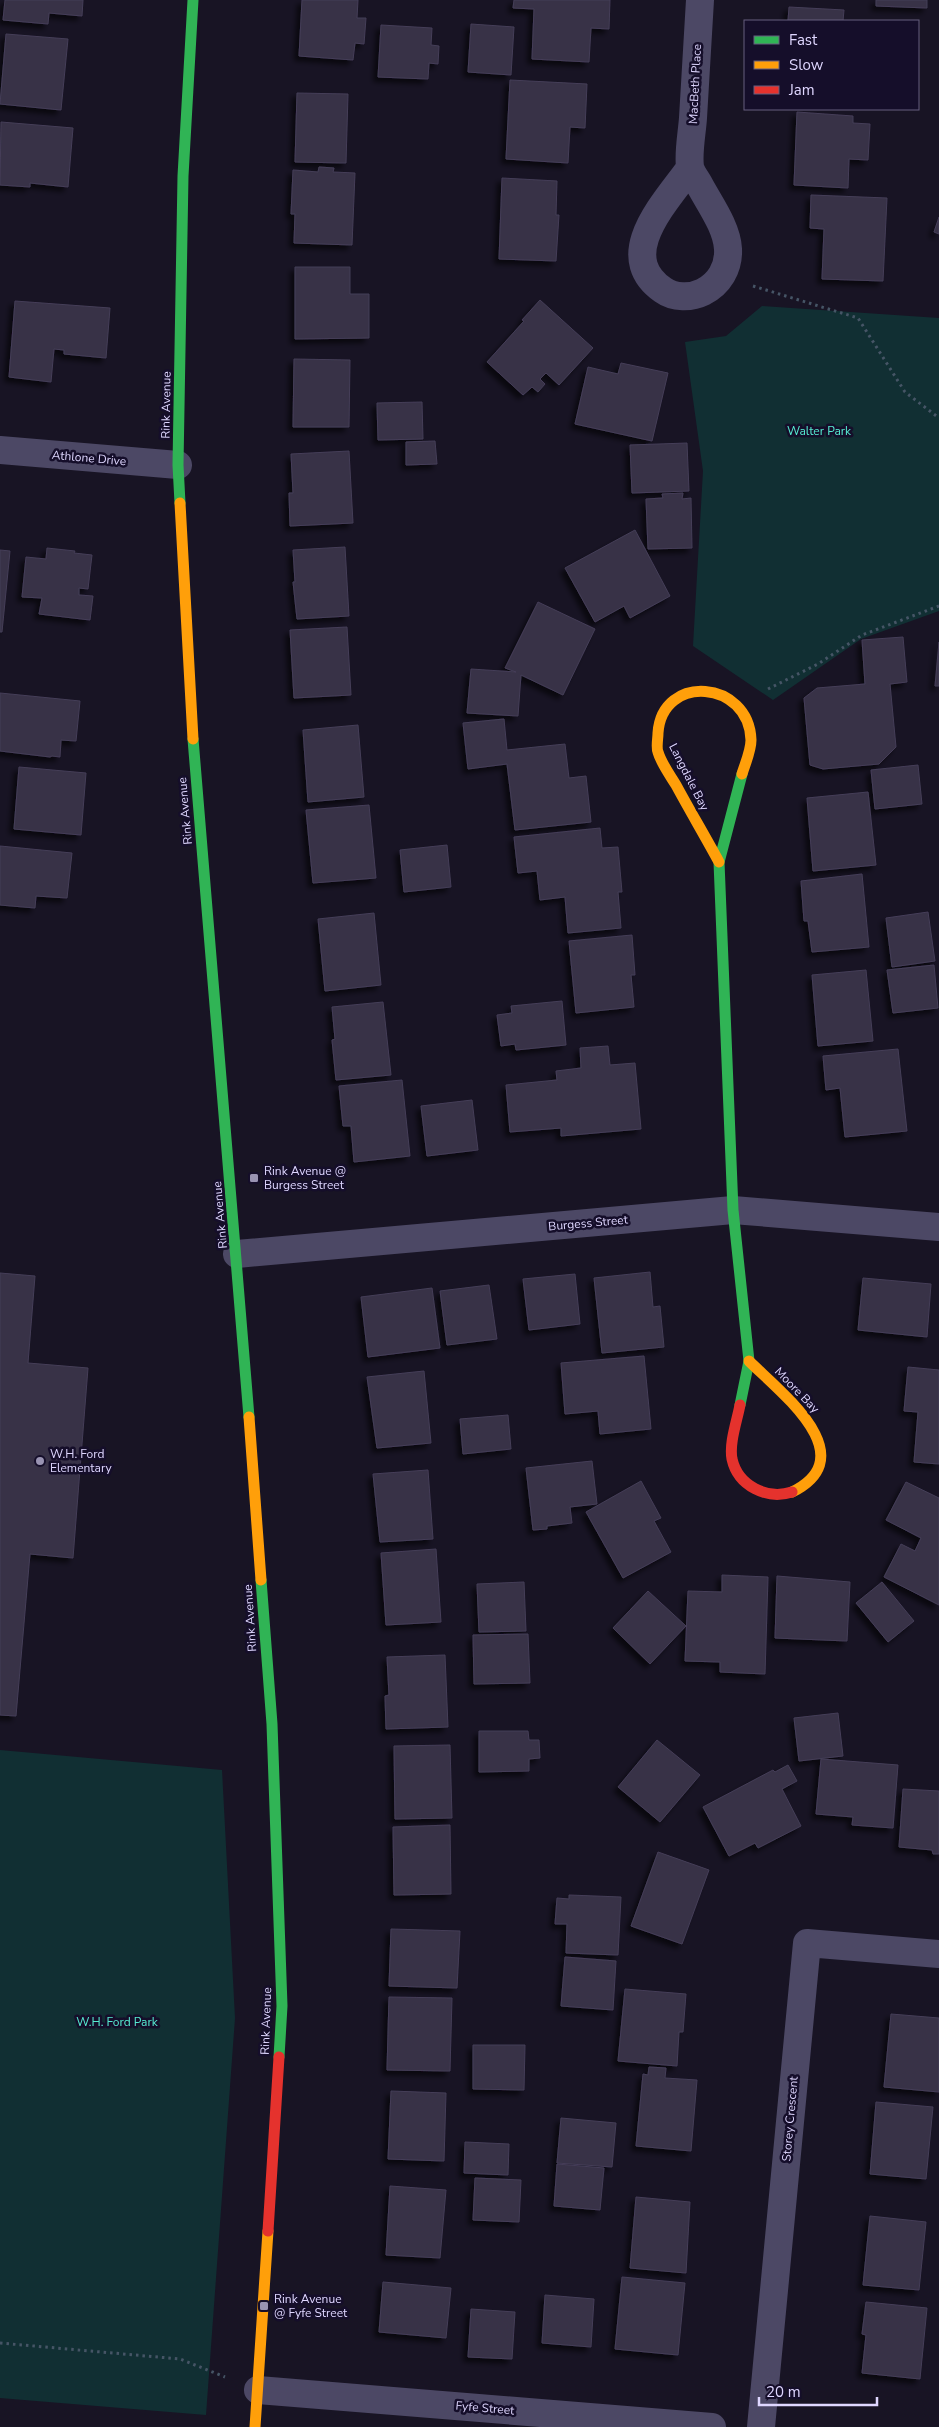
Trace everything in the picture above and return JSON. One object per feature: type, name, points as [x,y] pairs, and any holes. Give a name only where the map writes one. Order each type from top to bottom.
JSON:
[{"type":"street","name":"Rink Avenue","points":[[193,0],[183,176],[178,465],[193,743],[237,1254],[272,1724],[282,2006],[255,2427]]},
{"type":"street","name":"MacBeth Place","points":[[690,168],[700,0]]},
{"type":"street","points":[[690,168],[724,233],[728,248],[728,263],[721,277],[711,288],[697,295],[682,296],[667,293],[655,284],[646,272],[642,258],[642,242],[648,228],[690,168]]},
{"type":"street","name":"Athlone Drive","points":[[0,450],[178,465]]},
{"type":"street","name":"Langdale Bay","points":[[719,862],[657,751],[656,735],[660,718],[669,705],[683,694],[699,690],[715,692],[730,698],[742,710],[750,725],[751,742],[719,862],[733,1210]]},
{"type":"street","name":"Burgess Street","points":[[237,1254],[733,1210],[939,1227]]},
{"type":"street","name":"Moore Bay","points":[[733,1210],[749,1361],[733,1442],[732,1458],[737,1472],[747,1485],[760,1492],[775,1496],[790,1494],[804,1486],[814,1474],[820,1460],[815,1430],[806,1417],[749,1361]]},
{"type":"street","name":"Storey Crescent","points":[[761,2427],[807,1943],[939,1954]]},
{"type":"street","name":"Fyfe Street","points":[[258,2390],[712,2427]]},
{"type":"path","points":[[721,277],[858,318],[905,392],[939,418]]},
{"type":"path","points":[[742,710],[768,690],[818,664],[862,635],[939,606]]},
{"type":"path","points":[[1,2343],[180,2359],[258,2390]]},
{"type":"green space","name":"Walter Park","points":[[762,306],[939,318],[939,611],[861,639],[773,700],[693,646],[703,471],[685,342],[726,336]]},
{"type":"green space","name":"W.H. Ford Park","points":[[0,1750],[222,1770],[235,2018],[206,2415],[0,2398]]},
{"type":"building","points":[[5,0],[83,0],[82,16],[49,13],[48,24],[3,20]]},
{"type":"building","points":[[302,0],[358,0],[357,18],[366,18],[364,44],[355,43],[353,60],[299,56]]},
{"type":"building","points":[[514,0],[610,0],[609,29],[591,28],[589,62],[532,59],[534,9],[513,8]]},
{"type":"building","points":[[876,0],[927,0],[927,8],[876,6]]},
{"type":"building","points":[[789,7],[844,10],[843,20],[788,20]]},
{"type":"building","points":[[471,24],[514,27],[511,75],[468,72]]},
{"type":"building","points":[[381,25],[432,28],[431,45],[439,46],[438,64],[429,63],[428,79],[378,77]]},
{"type":"building","points":[[6,34],[68,39],[61,110],[0,104]]},
{"type":"building","points":[[510,80],[587,84],[585,128],[570,127],[568,163],[506,159]]},
{"type":"building","points":[[297,93],[348,94],[346,163],[295,162]]},
{"type":"building","points":[[797,112],[853,116],[853,123],[870,124],[868,160],[849,159],[848,188],[794,185]]},
{"type":"building","points":[[1,122],[73,128],[68,187],[30,183],[30,187],[0,185]]},
{"type":"building","points":[[319,167],[334,168],[333,172],[355,173],[352,245],[294,243],[295,214],[291,214],[293,170],[318,172]]},
{"type":"building","points":[[502,178],[557,181],[556,215],[559,215],[556,261],[499,259]]},
{"type":"building","points":[[811,195],[887,198],[883,281],[822,279],[824,229],[810,228]]},
{"type":"building","points":[[939,217],[939,234],[934,232]]},
{"type":"building","points":[[295,267],[350,267],[350,294],[369,294],[369,338],[295,339]]},
{"type":"building","points":[[540,300],[593,348],[559,385],[546,373],[540,379],[545,384],[538,392],[532,387],[523,395],[487,362]]},
{"type":"building","points":[[15,301],[110,308],[106,358],[64,354],[64,350],[54,349],[51,382],[9,377]]},
{"type":"building","points":[[294,359],[350,360],[349,427],[293,427]]},
{"type":"building","points":[[621,363],[668,373],[652,441],[575,424],[588,367],[618,374]]},
{"type":"building","points":[[422,402],[423,439],[378,440],[377,403]]},
{"type":"building","points":[[435,441],[437,464],[406,465],[406,442]]},
{"type":"building","points":[[687,443],[689,491],[632,493],[630,445]]},
{"type":"building","points":[[349,451],[353,523],[290,526],[289,493],[293,493],[291,454]]},
{"type":"building","points":[[683,493],[682,499],[691,498],[692,548],[648,549],[646,499],[663,498],[662,494]]},
{"type":"building","points":[[635,530],[670,596],[630,618],[624,606],[595,622],[565,568]]},
{"type":"building","points":[[345,547],[349,616],[297,619],[293,582],[295,582],[293,550]]},
{"type":"building","points":[[47,548],[92,555],[88,589],[79,588],[79,595],[93,596],[90,620],[39,614],[42,598],[22,597],[26,557],[46,559]]},
{"type":"building","points":[[0,550],[10,551],[2,632],[0,632]]},
{"type":"building","points":[[538,602],[595,629],[563,695],[521,675],[518,716],[467,713],[471,669],[516,672],[505,668]]},
{"type":"building","points":[[347,627],[351,695],[294,698],[290,630]]},
{"type":"building","points":[[903,637],[907,682],[890,684],[896,747],[879,764],[823,769],[810,765],[804,698],[817,688],[865,684],[862,640]]},
{"type":"building","points":[[939,642],[939,686],[935,686]]},
{"type":"building","points":[[0,693],[80,701],[76,741],[61,740],[60,757],[0,751]]},
{"type":"building","points":[[504,719],[507,750],[565,744],[569,778],[586,776],[591,822],[515,830],[507,764],[468,769],[463,723]]},
{"type":"building","points":[[358,725],[364,797],[308,802],[303,730]]},
{"type":"building","points":[[918,765],[922,804],[875,809],[871,770]]},
{"type":"building","points":[[19,767],[86,773],[81,835],[14,829]]},
{"type":"building","points":[[868,792],[876,865],[813,871],[807,798]]},
{"type":"building","points":[[369,805],[376,878],[313,883],[306,810]]},
{"type":"building","points":[[600,828],[602,848],[618,847],[622,892],[618,892],[621,928],[568,933],[565,897],[540,900],[537,871],[518,873],[514,837]]},
{"type":"building","points":[[447,845],[451,887],[404,892],[400,850]]},
{"type":"building","points":[[0,846],[72,853],[67,898],[36,896],[35,908],[0,905]]},
{"type":"building","points":[[862,874],[869,947],[812,952],[808,921],[804,921],[801,881]]},
{"type":"building","points":[[928,912],[935,961],[892,967],[886,918]]},
{"type":"building","points":[[374,913],[381,985],[325,991],[318,919]]},
{"type":"building","points":[[632,935],[635,975],[631,975],[634,1007],[576,1013],[569,941]]},
{"type":"building","points":[[934,965],[938,1008],[893,1013],[887,970]]},
{"type":"building","points":[[866,970],[873,1041],[818,1046],[812,975]]},
{"type":"building","points":[[562,1001],[566,1045],[516,1050],[515,1044],[501,1046],[497,1015],[512,1013],[511,1006]]},
{"type":"building","points":[[383,1002],[391,1075],[336,1080],[332,1040],[335,1039],[332,1007]]},
{"type":"building","points":[[608,1046],[610,1065],[635,1063],[641,1129],[561,1136],[561,1128],[510,1132],[506,1085],[557,1080],[556,1071],[581,1068],[580,1048]]},
{"type":"building","points":[[898,1049],[907,1131],[845,1137],[840,1088],[826,1090],[823,1056]]},
{"type":"building","points":[[402,1080],[410,1156],[354,1162],[351,1126],[343,1126],[339,1086]]},
{"type":"building","points":[[472,1100],[478,1150],[427,1156],[421,1106]]},
{"type":"building","points":[[650,1272],[653,1307],[660,1306],[664,1347],[602,1353],[594,1278]]},
{"type":"building","name":"W.H. Ford Elementary","points":[[0,1273],[35,1276],[28,1363],[88,1368],[73,1558],[30,1554],[16,1716],[0,1715]]},
{"type":"building","points":[[575,1274],[580,1324],[529,1330],[523,1279]]},
{"type":"building","points":[[863,1278],[931,1284],[927,1337],[858,1330]]},
{"type":"building","points":[[489,1285],[497,1339],[447,1345],[440,1291]]},
{"type":"building","points":[[432,1288],[440,1348],[368,1357],[361,1297]]},
{"type":"building","points":[[644,1356],[651,1429],[600,1434],[598,1411],[565,1414],[561,1363]]},
{"type":"building","points":[[908,1367],[939,1370],[939,1464],[914,1462],[918,1412],[904,1411]]},
{"type":"building","points":[[424,1371],[431,1443],[377,1448],[367,1377]]},
{"type":"building","points":[[508,1415],[511,1449],[463,1454],[460,1419]]},
{"type":"building","points":[[592,1461],[597,1504],[570,1507],[572,1523],[533,1530],[526,1468]]},
{"type":"building","points":[[428,1470],[433,1539],[380,1542],[373,1474]]},
{"type":"building","points":[[641,1481],[661,1518],[654,1521],[671,1552],[623,1578],[586,1512]]},
{"type":"building","points":[[906,1482],[939,1498],[939,1605],[884,1577],[901,1544],[915,1551],[921,1538],[886,1520]]},
{"type":"building","points":[[436,1549],[441,1622],[386,1625],[381,1553]]},
{"type":"building","points":[[722,1575],[768,1577],[765,1674],[720,1672],[720,1662],[685,1661],[688,1591],[722,1592]]},
{"type":"building","points":[[777,1576],[850,1582],[847,1641],[775,1638]]},
{"type":"building","points":[[524,1582],[526,1631],[479,1632],[477,1584]]},
{"type":"building","points":[[882,1582],[914,1621],[888,1642],[856,1603]]},
{"type":"building","points":[[648,1591],[686,1626],[650,1664],[613,1628]]},
{"type":"building","points":[[528,1634],[530,1683],[474,1684],[473,1635]]},
{"type":"building","points":[[445,1655],[448,1727],[386,1729],[385,1696],[389,1695],[387,1657]]},
{"type":"building","points":[[838,1713],[843,1756],[799,1761],[794,1718]]},
{"type":"building","points":[[479,1731],[528,1731],[529,1740],[539,1740],[540,1758],[529,1759],[529,1771],[479,1772]]},
{"type":"building","points":[[657,1740],[700,1775],[660,1822],[618,1787]]},
{"type":"building","points":[[450,1745],[452,1818],[395,1819],[394,1746]]},
{"type":"building","points":[[821,1759],[898,1765],[893,1828],[852,1825],[853,1817],[816,1814]]},
{"type":"building","points":[[788,1765],[797,1781],[782,1789],[801,1826],[758,1848],[755,1843],[729,1856],[703,1807],[773,1770],[775,1772]]},
{"type":"building","points":[[903,1789],[939,1791],[939,1854],[933,1854],[932,1850],[899,1847]]},
{"type":"building","points":[[450,1825],[451,1894],[394,1895],[393,1827]]},
{"type":"building","points":[[658,1852],[709,1870],[682,1944],[631,1926]]},
{"type":"building","points":[[569,1895],[621,1897],[618,1955],[566,1953],[567,1924],[555,1924],[557,1898],[569,1899]]},
{"type":"building","points":[[391,1929],[460,1931],[457,1988],[389,1986]]},
{"type":"building","points":[[565,1957],[616,1961],[613,2010],[561,2006]]},
{"type":"building","points":[[625,1989],[686,1994],[683,2032],[679,2032],[677,2066],[618,2061]]},
{"type":"building","points":[[389,1997],[452,1998],[450,2071],[387,2070]]},
{"type":"building","points":[[891,2014],[939,2018],[939,2092],[884,2087]]},
{"type":"building","points":[[473,2045],[525,2045],[524,2090],[473,2089]]},
{"type":"building","points":[[649,2067],[666,2068],[665,2078],[697,2080],[691,2151],[636,2146],[643,2074],[648,2075]]},
{"type":"building","points":[[391,2091],[446,2093],[444,2161],[388,2159]]},
{"type":"building","points":[[876,2102],[933,2107],[926,2179],[870,2174]]},
{"type":"building","points":[[561,2118],[616,2123],[612,2167],[557,2163]]},
{"type":"building","points":[[465,2142],[509,2144],[508,2175],[464,2173]]},
{"type":"building","points":[[557,2164],[604,2168],[600,2210],[554,2206]]},
{"type":"building","points":[[475,2178],[521,2180],[519,2222],[473,2220]]},
{"type":"building","points":[[390,2186],[446,2190],[440,2258],[386,2255]]},
{"type":"building","points":[[636,2197],[690,2202],[686,2273],[630,2268]]},
{"type":"building","points":[[870,2216],[926,2222],[919,2290],[863,2285]]},
{"type":"building","points":[[622,2277],[685,2283],[678,2355],[615,2349]]},
{"type":"building","points":[[383,2282],[451,2288],[446,2338],[379,2332]]},
{"type":"building","points":[[545,2295],[594,2299],[591,2347],[542,2343]]},
{"type":"building","points":[[866,2302],[927,2308],[920,2379],[862,2373],[866,2335],[862,2334]]},
{"type":"building","points":[[471,2309],[515,2312],[512,2359],[468,2357]]},
{"type":"traffic: fast","points":[[180,503],[178,465],[183,176],[193,0]]},
{"type":"traffic: fast","points":[[193,739],[249,1417]]},
{"type":"traffic: fast","points":[[740,1405],[749,1361],[733,1210],[719,862],[742,774]]},
{"type":"traffic: fast","points":[[261,1580],[272,1724],[282,2006],[279,2057]]},
{"type":"traffic: slow","points":[[180,503],[193,739]]},
{"type":"traffic: slow","points":[[719,862],[663,765],[657,750],[658,733],[663,714],[674,700],[689,693],[705,692],[722,696],[736,705],[747,720],[751,740],[742,774]]},
{"type":"traffic: slow","points":[[749,1361],[795,1407],[810,1425],[819,1443],[820,1461],[812,1477],[792,1492]]},
{"type":"traffic: slow","points":[[249,1417],[261,1580]]},
{"type":"traffic: slow","points":[[255,2427],[268,2231]]},
{"type":"traffic: jam","points":[[740,1405],[731,1453],[735,1468],[740,1477],[755,1489],[764,1492],[773,1494],[792,1492]]},
{"type":"traffic: jam","points":[[268,2231],[279,2057]]},
{"type":"place","name":"Rink Avenue @ Burgess Street","points":[[254,1178]]},
{"type":"place","name":"W.H. Ford Elementary","points":[[40,1461]]},
{"type":"place","name":"Rink Avenue @ Fyfe Street","points":[[264,2306]]}]
